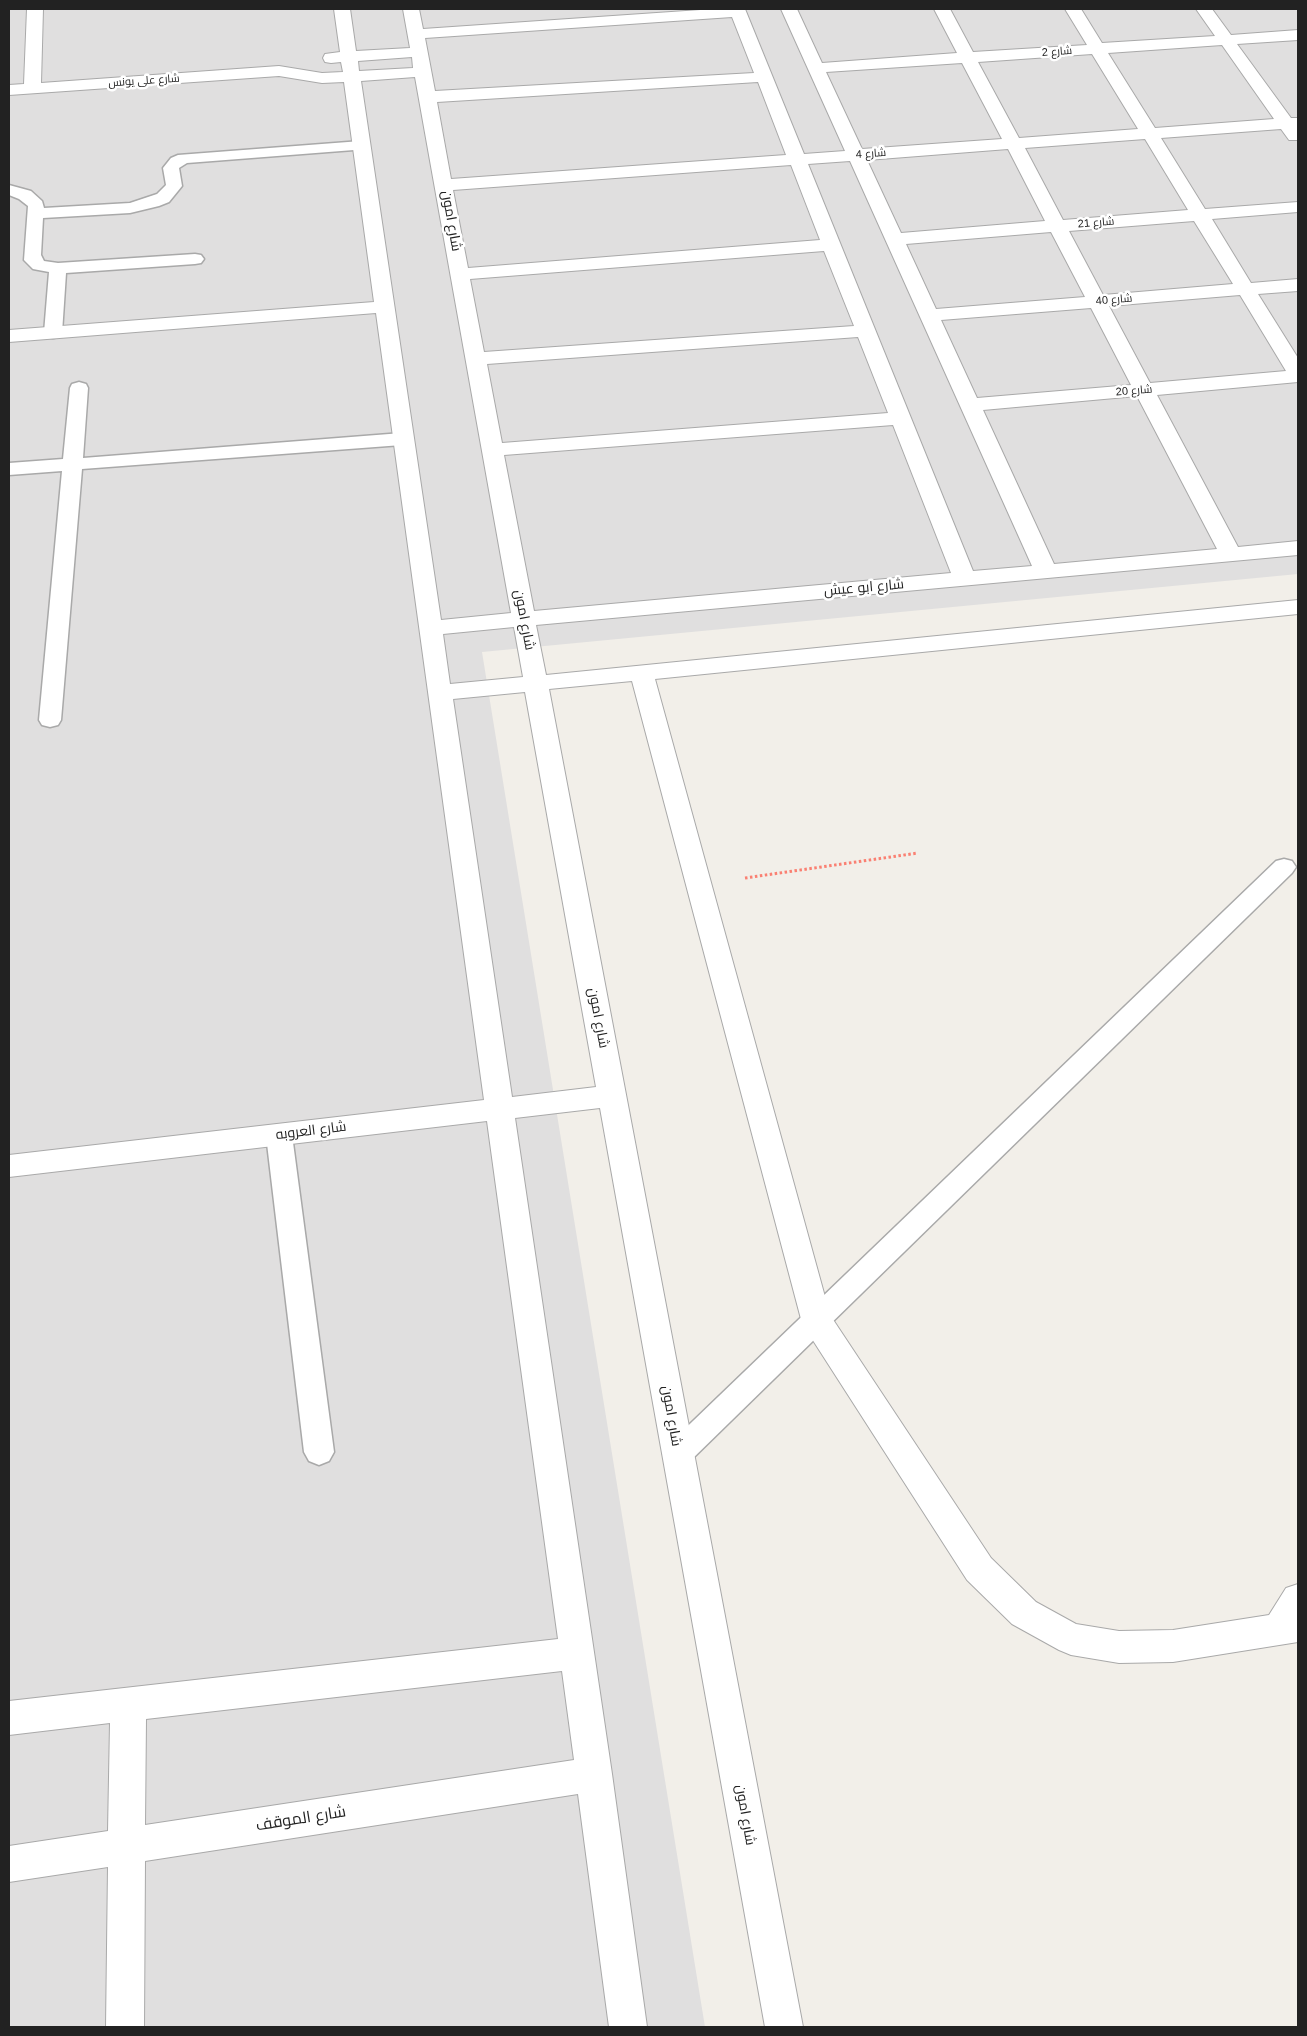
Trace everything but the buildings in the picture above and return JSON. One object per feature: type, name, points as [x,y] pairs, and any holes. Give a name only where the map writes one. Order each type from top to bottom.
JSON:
[{"type":"street","points":[[32,89],[35,9]]},
{"type":"street","points":[[342,9],[383,307],[577,1653],[628,2027]]},
{"type":"street","points":[[798,9],[789,9],[1046,571]]},
{"type":"street","points":[[942,9],[1230,554]]},
{"type":"street","points":[[1073,9],[1298,375]]},
{"type":"street","points":[[1204,9],[1226,40],[1292,123],[1298,141]]},
{"type":"street","points":[[419,53],[738,10],[965,579]]},
{"type":"street","name":"شارع 2","points":[[816,68],[1298,35]]},
{"type":"street","points":[[419,53],[764,77]]},
{"type":"street","name":"شارع على يونس","points":[[9,90],[279,71],[322,78],[350,67],[419,53]]},
{"type":"street","name":"شارع امون","points":[[419,53],[784,2027]]},
{"type":"street","name":"شارع 4","points":[[444,185],[1292,123]]},
{"type":"street","name":"شارع 21","points":[[894,239],[1298,207]]},
{"type":"street","points":[[460,274],[831,245]]},
{"type":"street","name":"شارع 40","points":[[929,315],[1298,285]]},
{"type":"street","points":[[9,336],[383,307]]},
{"type":"street","points":[[476,359],[866,331]]},
{"type":"street","name":"شارع 20","points":[[970,405],[1298,375]]},
{"type":"street","points":[[493,450],[900,418]]},
{"type":"street","name":"شارع ابو عيش","points":[[430,628],[1298,548]]},
{"type":"street","points":[[439,693],[1298,607]]},
{"type":"street","points":[[642,673],[816,1319],[979,1569],[1024,1613],[1071,1639],[1119,1647],[1173,1646],[1288,1628],[1298,1599]]},
{"type":"street","name":"شارع العروبه","points":[[9,1166],[612,1096]]},
{"type":"street","points":[[9,1718],[577,1653]]},
{"type":"street","points":[[125,2027],[128,1703]]},
{"type":"street","name":"شارع الموقف","points":[[9,1864],[594,1774]]},
{"type":"lane","points":[[35,213],[130,208],[153,202],[163,198],[174,186],[173,170],[171,168],[176,161],[184,158],[361,146]]},
{"type":"lane","points":[[9,190],[18,191],[31,199],[36,205],[32,255],[33,260],[48,267],[195,260]]},
{"type":"lane","points":[[53,333],[58,268]]},
{"type":"lane","points":[[50,720],[74,464],[79,388]]},
{"type":"lane","points":[[9,469],[402,439]]},
{"type":"lane","points":[[678,1454],[1284,867]]},
{"type":"lane","points":[[279,1135],[319,1452]]},
{"type":"path","points":[[700,884],[918,852]]},
{"type":"shaded area","points":[[9,9],[1298,9],[1298,574],[482,652],[705,2027],[9,2027]]}]
